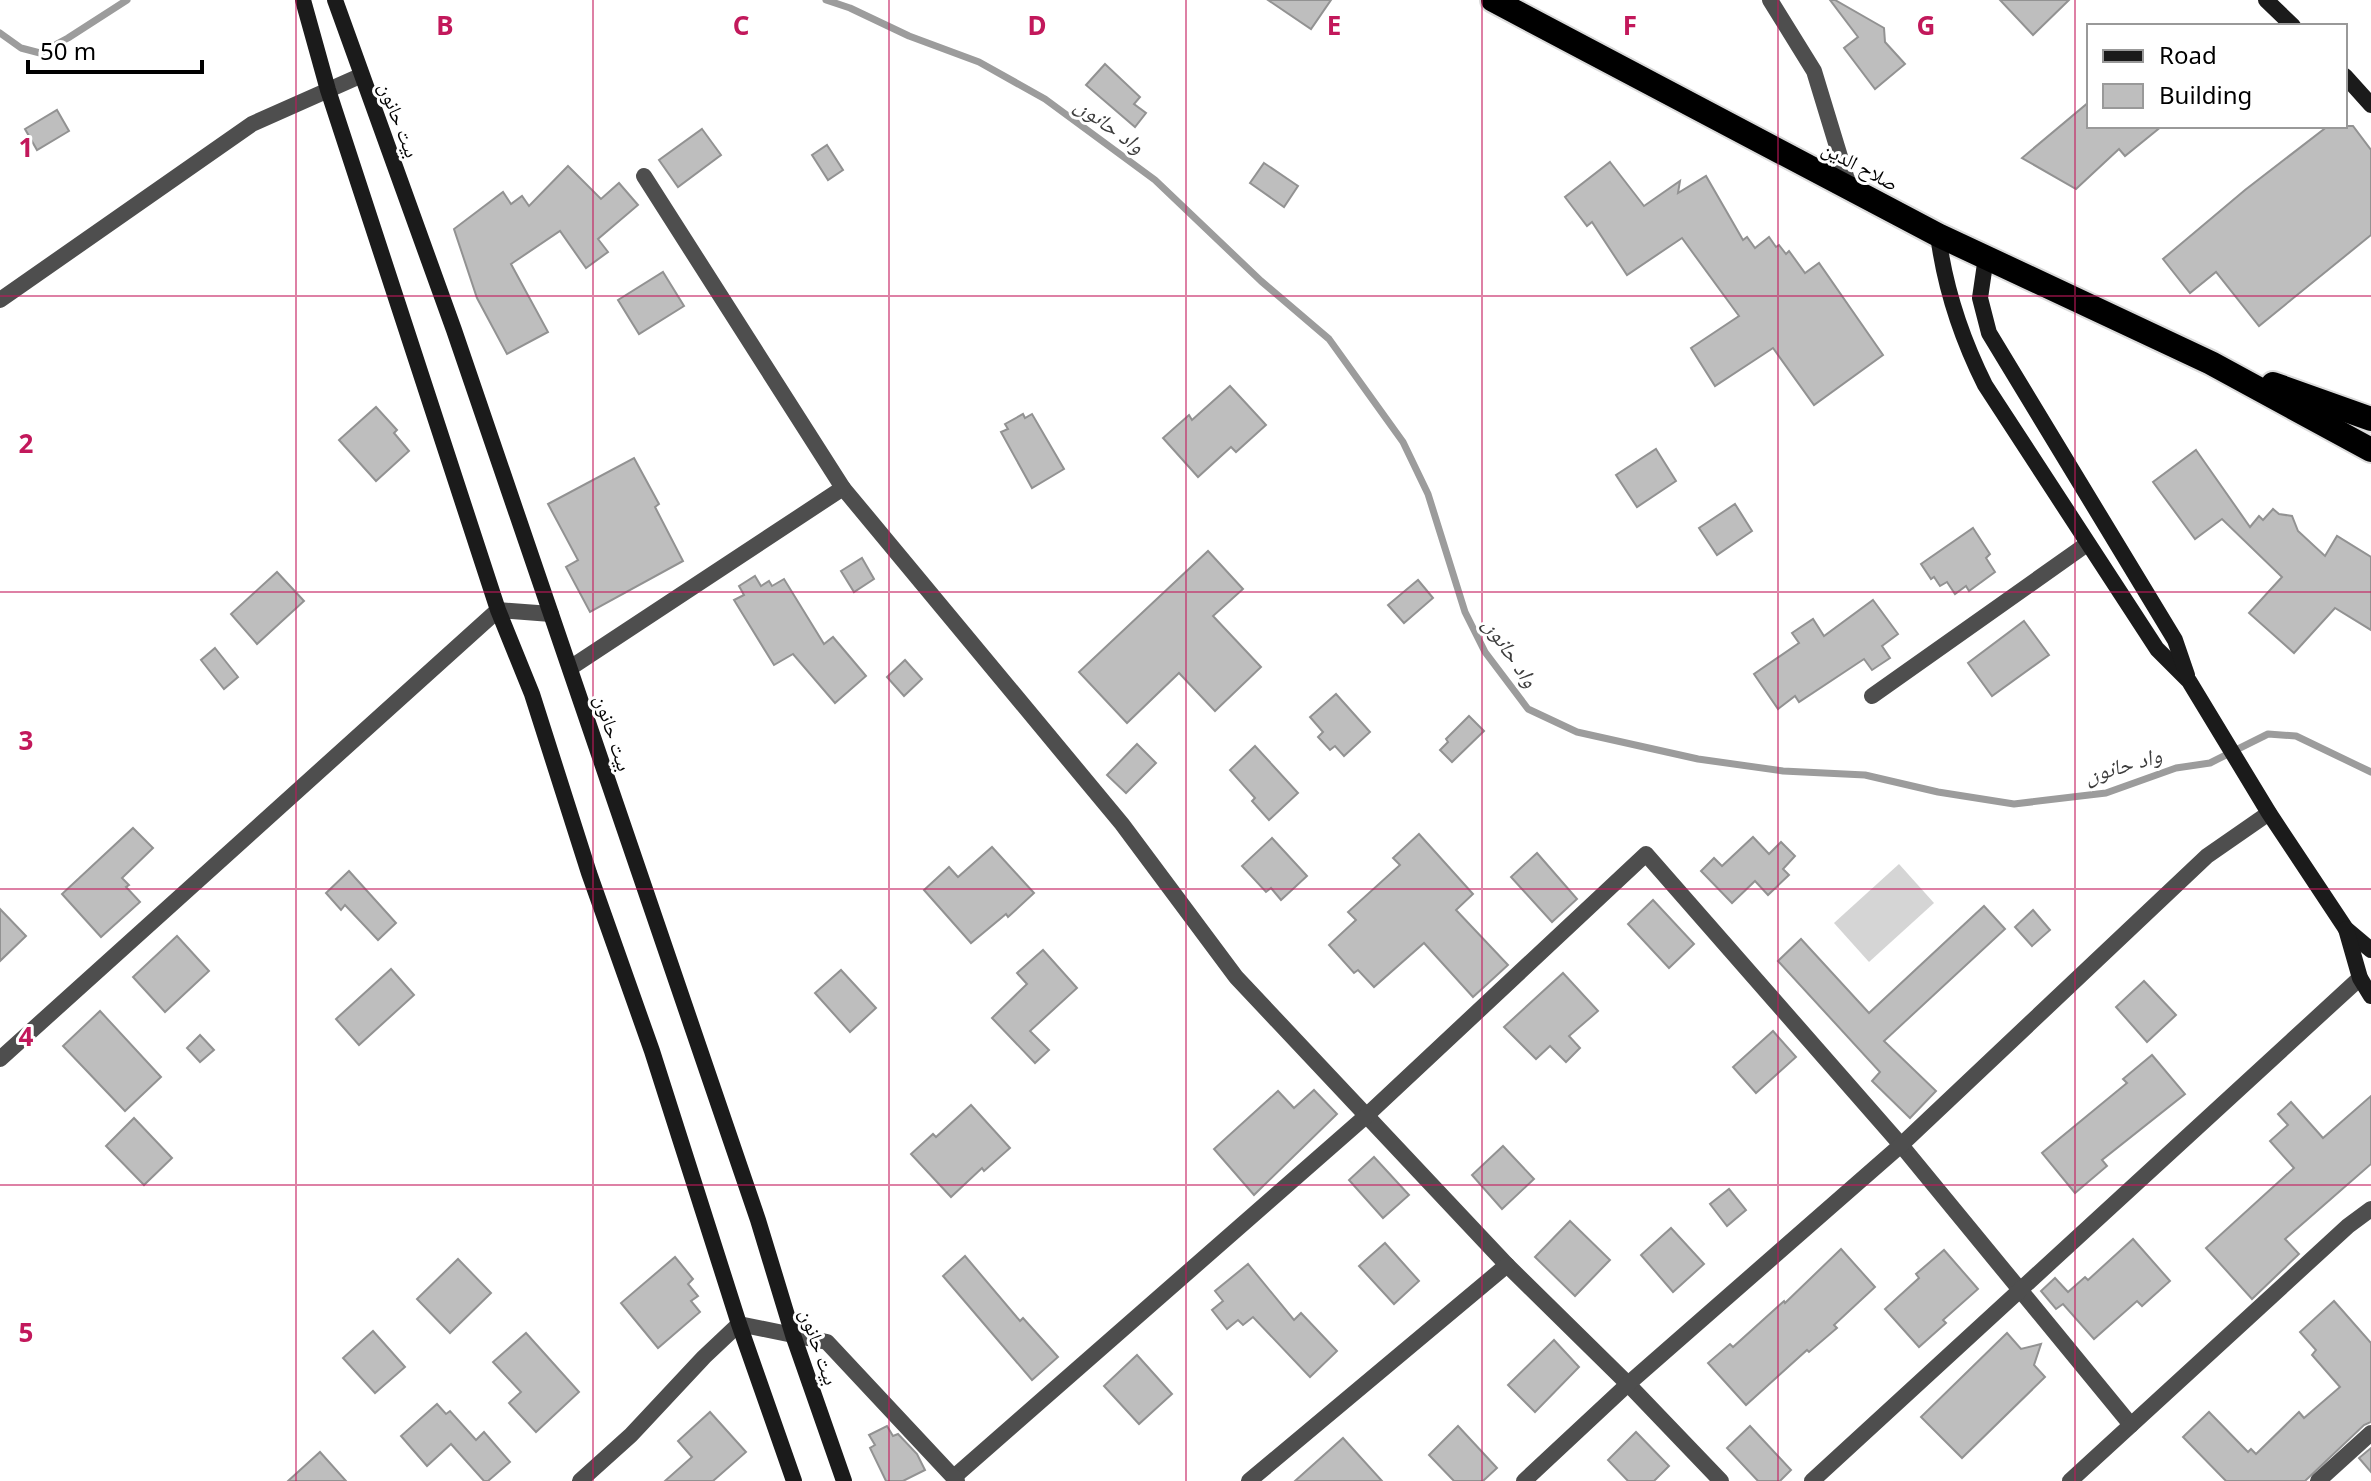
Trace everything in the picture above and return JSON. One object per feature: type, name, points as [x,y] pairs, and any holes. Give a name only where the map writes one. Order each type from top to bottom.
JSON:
[{"type":"highway","name":"صلاح الدين","points":[[1493,0],[1938,235],[2211,363],[2371,450]]},
{"type":"highway","name":"صلاح الدين","points":[[2211,363],[2371,419]]},
{"type":"main road","points":[[303,0],[328,90],[498,610],[532,694],[589,873],[652,1051],[739,1324],[794,1481]]},
{"type":"main road","name":"بيت حانون","points":[[335,0],[360,76],[411,208],[570,668],[844,1481]]},
{"type":"main road","points":[[2266,0],[2291,24]]},
{"type":"main road","points":[[2347,78],[2371,105]]},
{"type":"main road","points":[[1938,235],[1943,272],[1964,343],[1985,385],[2157,649],[2189,681]]},
{"type":"main road","points":[[1986,257],[1980,298],[1989,333],[2175,640],[2189,681],[2269,813],[2346,929],[2371,950]]},
{"type":"main road","points":[[2346,929],[2360,978],[2371,996]]},
{"type":"street","points":[[1770,0],[1814,71],[1849,186]]},
{"type":"street","points":[[0,300],[252,124],[360,76]]},
{"type":"street","points":[[644,176],[843,488],[1122,824],[1236,977],[1507,1265],[1721,1481]]},
{"type":"street","points":[[570,668],[843,488]]},
{"type":"street","points":[[1872,696],[2087,544]]},
{"type":"street","points":[[0,1059],[498,610],[551,614]]},
{"type":"street","points":[[1524,1481],[1628,1384],[1901,1145],[2207,856],[2269,813]]},
{"type":"street","points":[[580,1481],[631,1435],[739,1324],[827,1342],[955,1479],[1366,1116],[1646,854],[1901,1145],[2131,1425]]},
{"type":"street","points":[[1812,1481],[2360,978]]},
{"type":"street","points":[[2070,1481],[2348,1226],[2371,1209]]},
{"type":"street","points":[[1249,1481],[1507,1265]]},
{"type":"street","points":[[2318,1481],[2371,1433]]},
{"type":"shaded area","points":[[1899,864],[1934,903],[1869,962],[1834,923]]},
{"type":"building","points":[[1268,0],[1331,0],[1311,29]]},
{"type":"building","points":[[1830,0],[1884,28],[1885,42],[1905,64],[1875,89],[1844,48],[1858,37]]},
{"type":"building","points":[[2000,0],[2069,0],[2033,35]]},
{"type":"building","points":[[1105,64],[1140,97],[1134,104],[1146,113],[1135,127],[1086,85]]},
{"type":"building","points":[[2087,104],[2087,128],[2160,128],[2125,156],[2119,149],[2076,189],[2022,158]]},
{"type":"building","points":[[57,110],[69,131],[37,150],[25,129]]},
{"type":"building","points":[[2353,126],[2371,150],[2371,235],[2259,326],[2216,272],[2190,293],[2163,259],[2325,128]]},
{"type":"building","points":[[702,129],[721,155],[678,187],[659,160]]},
{"type":"building","points":[[827,145],[843,170],[828,180],[812,155]]},
{"type":"building","points":[[1610,162],[1644,206],[1680,181],[1678,193],[1706,176],[1743,240],[1747,237],[1755,248],[1769,237],[1786,254],[1789,251],[1805,273],[1819,263],[1883,355],[1814,405],[1773,348],[1715,386],[1691,348],[1739,316],[1682,238],[1627,275],[1592,222],[1587,226],[1565,197]]},
{"type":"building","points":[[1264,163],[1298,186],[1284,207],[1250,183]]},
{"type":"building","points":[[568,166],[601,199],[619,183],[638,205],[598,239],[608,252],[586,268],[560,231],[511,264],[548,332],[507,354],[477,298],[454,229],[503,192],[511,204],[522,196],[529,206]]},
{"type":"building","points":[[663,272],[684,306],[639,334],[618,300]]},
{"type":"building","points":[[1230,386],[1266,425],[1236,452],[1231,447],[1198,477],[1163,438],[1189,415],[1192,420]]},
{"type":"building","points":[[376,407],[397,430],[394,433],[409,451],[376,481],[339,440]]},
{"type":"building","points":[[1023,414],[1025,418],[1032,414],[1064,469],[1032,488],[1001,432],[1008,429],[1005,424]]},
{"type":"building","points":[[1656,449],[1676,481],[1637,507],[1616,475]]},
{"type":"building","points":[[2196,450],[2250,527],[2259,516],[2263,520],[2273,509],[2279,514],[2292,516],[2298,531],[2325,556],[2337,536],[2371,557],[2371,630],[2335,608],[2294,653],[2249,613],[2282,577],[2222,519],[2195,539],[2153,482]]},
{"type":"building","points":[[634,458],[659,504],[655,507],[683,561],[590,612],[566,567],[578,560],[548,504]]},
{"type":"building","points":[[1735,504],[1752,531],[1717,555],[1699,528]]},
{"type":"building","points":[[1973,528],[1990,554],[1986,558],[1995,572],[1969,591],[1966,586],[1955,594],[1947,582],[1940,586],[1934,577],[1931,579],[1921,564]]},
{"type":"building","points":[[1208,551],[1243,589],[1213,616],[1261,667],[1215,711],[1179,673],[1127,723],[1079,672]]},
{"type":"building","points":[[862,558],[874,579],[854,592],[841,571]]},
{"type":"building","points":[[277,572],[304,601],[257,644],[231,614]]},
{"type":"building","points":[[755,576],[761,586],[769,581],[772,586],[784,579],[824,644],[833,637],[866,676],[835,703],[793,654],[774,665],[734,600],[744,595],[739,586]]},
{"type":"building","points":[[1418,580],[1433,598],[1404,623],[1388,605]]},
{"type":"building","points":[[1873,600],[1898,634],[1882,646],[1890,658],[1872,670],[1864,659],[1799,702],[1795,696],[1778,709],[1754,674],[1799,643],[1792,633],[1813,619],[1824,636]]},
{"type":"building","points":[[2024,621],[2049,655],[1992,696],[1968,663]]},
{"type":"building","points":[[215,648],[238,677],[224,689],[201,660]]},
{"type":"building","points":[[905,660],[922,679],[904,696],[887,677]]},
{"type":"building","points":[[1336,694],[1370,732],[1344,756],[1335,746],[1330,750],[1318,737],[1323,732],[1310,717]]},
{"type":"building","points":[[1469,716],[1484,731],[1452,762],[1440,750],[1448,742],[1446,739]]},
{"type":"building","points":[[1137,744],[1156,763],[1126,793],[1107,775]]},
{"type":"building","points":[[1255,746],[1298,793],[1269,820],[1252,801],[1255,798],[1230,770]]},
{"type":"building","points":[[133,828],[153,848],[122,878],[140,902],[101,937],[62,894]]},
{"type":"building","points":[[1419,834],[1473,894],[1456,910],[1508,965],[1473,997],[1424,943],[1374,987],[1358,970],[1354,973],[1329,945],[1356,920],[1348,912],[1400,865],[1393,858]]},
{"type":"building","points":[[1753,837],[1769,854],[1781,842],[1795,856],[1783,869],[1789,875],[1768,895],[1755,881],[1732,903],[1701,871],[1714,858],[1722,866]]},
{"type":"building","points":[[1272,838],[1307,876],[1281,900],[1271,888],[1266,892],[1242,866]]},
{"type":"building","points":[[992,847],[1034,893],[1008,917],[1006,914],[971,943],[924,890],[949,867],[958,877]]},
{"type":"building","points":[[1537,853],[1577,899],[1552,922],[1511,877]]},
{"type":"building","points":[[349,871],[396,923],[378,940],[345,905],[341,910],[326,893]]},
{"type":"building","points":[[1653,900],[1694,944],[1669,968],[1628,924]]},
{"type":"building","points":[[1984,906],[2005,929],[1884,1041],[1936,1091],[1910,1118],[1872,1081],[1880,1072],[1778,961],[1801,939],[1869,1013]]},
{"type":"building","points":[[0,909],[26,936],[0,961]]},
{"type":"building","points":[[2033,910],[2050,930],[2032,946],[2015,927]]},
{"type":"building","points":[[177,936],[209,971],[165,1012],[133,977]]},
{"type":"building","points":[[1043,950],[1077,988],[1030,1031],[1049,1050],[1035,1063],[992,1018],[1027,984],[1017,973]]},
{"type":"building","points":[[391,969],[414,995],[359,1045],[336,1019]]},
{"type":"building","points":[[841,970],[876,1008],[850,1032],[815,993]]},
{"type":"building","points":[[1563,973],[1598,1011],[1569,1036],[1580,1048],[1566,1062],[1550,1046],[1536,1059],[1504,1027]]},
{"type":"building","points":[[2144,981],[2176,1015],[2147,1042],[2116,1007]]},
{"type":"building","points":[[100,1011],[161,1077],[125,1111],[63,1046]]},
{"type":"building","points":[[1773,1031],[1796,1057],[1756,1093],[1733,1067]]},
{"type":"building","points":[[200,1035],[214,1050],[200,1062],[187,1048]]},
{"type":"building","points":[[2152,1055],[2185,1094],[2102,1160],[2107,1166],[2075,1193],[2042,1153],[2127,1083],[2123,1079]]},
{"type":"building","points":[[1314,1090],[1337,1114],[1254,1195],[1214,1149],[1278,1091],[1294,1108]]},
{"type":"building","points":[[2371,1096],[2371,1164],[2285,1239],[2299,1254],[2252,1299],[2206,1248],[2294,1168],[2270,1141],[2288,1125],[2278,1114],[2291,1102],[2323,1138]]},
{"type":"building","points":[[971,1105],[1010,1148],[984,1171],[982,1168],[951,1197],[911,1154],[933,1134],[936,1137]]},
{"type":"building","points":[[134,1118],[172,1158],[144,1185],[106,1146]]},
{"type":"building","points":[[1503,1146],[1534,1179],[1502,1209],[1472,1175]]},
{"type":"building","points":[[1374,1157],[1409,1195],[1383,1218],[1349,1180]]},
{"type":"building","points":[[1729,1189],[1746,1210],[1727,1226],[1710,1204]]},
{"type":"building","points":[[1570,1221],[1610,1260],[1575,1296],[1535,1257]]},
{"type":"building","points":[[1671,1228],[1704,1264],[1673,1292],[1641,1255]]},
{"type":"building","points":[[2133,1239],[2170,1281],[2142,1306],[2137,1301],[2094,1339],[2063,1304],[2056,1309],[2041,1291],[2055,1278],[2068,1292],[2085,1277],[2088,1280]]},
{"type":"building","points":[[1385,1243],[1419,1281],[1394,1304],[1359,1266]]},
{"type":"building","points":[[1841,1249],[1875,1287],[1834,1325],[1837,1328],[1809,1352],[1807,1350],[1746,1405],[1708,1363],[1730,1344],[1733,1347],[1785,1303]]},
{"type":"building","points":[[1944,1250],[1978,1289],[1943,1320],[1946,1323],[1919,1347],[1885,1309],[1919,1278],[1916,1274]]},
{"type":"building","points":[[965,1256],[1020,1321],[1023,1318],[1058,1357],[1032,1380],[943,1276]]},
{"type":"building","points":[[675,1257],[693,1279],[688,1284],[698,1296],[691,1301],[700,1312],[658,1348],[621,1303]]},
{"type":"building","points":[[458,1259],[491,1293],[450,1333],[417,1299]]},
{"type":"building","points":[[1248,1264],[1294,1320],[1301,1313],[1337,1351],[1310,1377],[1253,1317],[1243,1325],[1238,1320],[1227,1329],[1212,1310],[1223,1301],[1215,1291]]},
{"type":"building","points":[[2334,1301],[2371,1343],[2371,1422],[2364,1425],[2305,1481],[2226,1481],[2183,1437],[2209,1412],[2248,1452],[2251,1449],[2256,1454],[2299,1412],[2304,1418],[2340,1387],[2312,1355],[2316,1350],[2300,1332]]},
{"type":"building","points":[[373,1331],[405,1367],[375,1393],[343,1358]]},
{"type":"building","points":[[526,1333],[579,1392],[536,1432],[509,1403],[521,1392],[493,1362]]},
{"type":"building","points":[[2007,1333],[2021,1349],[2041,1344],[2034,1365],[2045,1377],[1962,1458],[1921,1417]]},
{"type":"building","points":[[1554,1340],[1579,1367],[1535,1412],[1508,1385]]},
{"type":"building","points":[[1137,1355],[1172,1394],[1139,1424],[1104,1386]]},
{"type":"building","points":[[437,1404],[446,1414],[450,1411],[476,1440],[484,1432],[510,1462],[484,1481],[451,1444],[427,1466],[401,1436]]},
{"type":"building","points":[[710,1412],[746,1452],[713,1481],[665,1481],[692,1457],[678,1441]]},
{"type":"building","points":[[887,1426],[893,1436],[898,1434],[917,1454],[925,1470],[903,1481],[886,1481],[870,1448],[875,1445],[869,1435]]},
{"type":"building","points":[[1458,1426],[1497,1468],[1483,1481],[1454,1481],[1429,1455]]},
{"type":"building","points":[[1750,1426],[1791,1470],[1780,1481],[1758,1481],[1727,1448]]},
{"type":"building","points":[[1636,1432],[1669,1466],[1654,1481],[1628,1481],[1608,1460]]},
{"type":"building","points":[[1343,1438],[1382,1481],[1295,1481]]},
{"type":"building","points":[[2371,1448],[2371,1472],[2359,1458]]},
{"type":"building","points":[[320,1452],[346,1481],[288,1481]]},
{"type":"waterway","name":"واد حانون","points":[[0,33],[21,48],[40,53],[127,0]]},
{"type":"waterway","name":"واد حانون","points":[[826,0],[979,62],[1045,99],[1155,180],[1261,281],[1329,339],[1403,442],[1428,494],[1465,612],[1485,652],[1528,709],[1577,732],[1698,759],[1783,771],[1865,775],[1938,792],[2014,804],[2106,793],[2176,768],[2210,763],[2268,734],[2296,736],[2371,772]]}]
